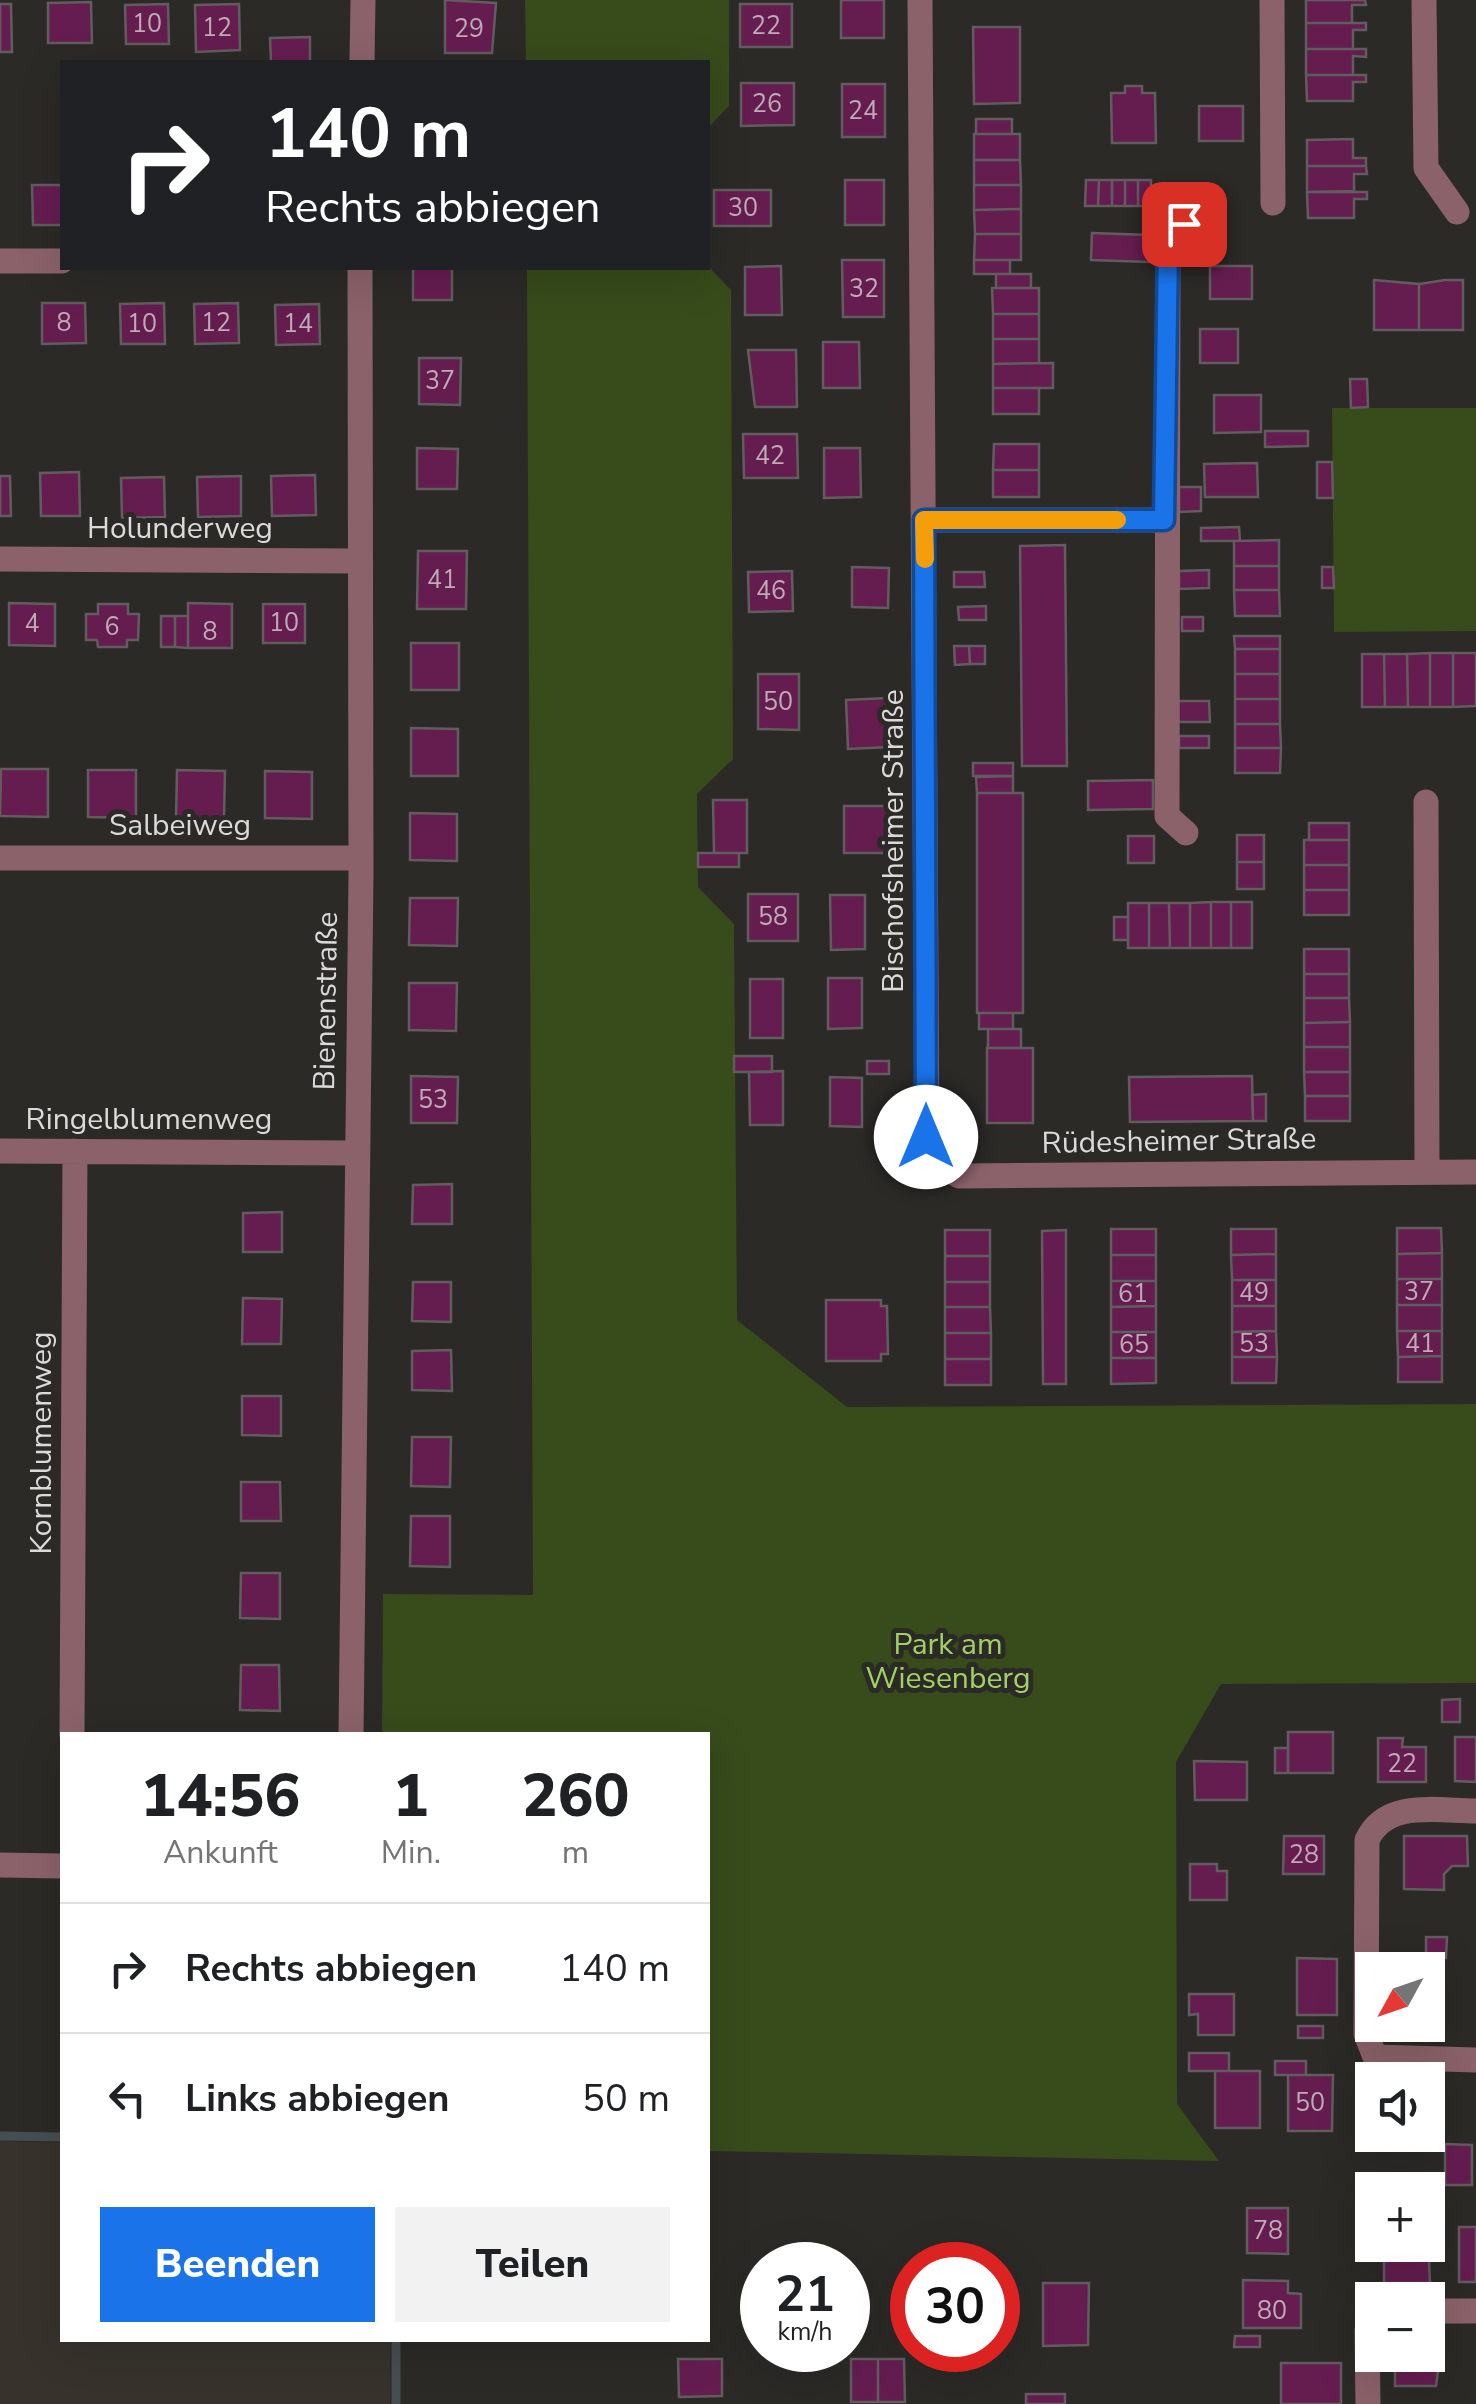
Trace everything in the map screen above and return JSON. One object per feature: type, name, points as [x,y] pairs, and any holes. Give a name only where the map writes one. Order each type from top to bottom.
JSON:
[{"type":"street","points":[[362,60],[363,0]]},
{"type":"street","name":"Bischofsheimer Straße","points":[[920,0],[926,1137],[935,1161]]},
{"type":"street","points":[[1272,0],[1273,203]]},
{"type":"street","points":[[1424,0],[1426,168],[1457,212]]},
{"type":"street","points":[[1186,832],[1167,816],[1164,520],[1168,245],[1202,202]]},
{"type":"street","points":[[0,261],[60,261]]},
{"type":"street","name":"Bienenstraße","points":[[351,1732],[360,858],[360,270]]},
{"type":"street","points":[[924,520],[1164,520]]},
{"type":"street","name":"Holunderweg","points":[[0,560],[360,562]]},
{"type":"street","points":[[1426,802],[1427,1171]]},
{"type":"street","name":"Salbeiweg","points":[[0,858],[360,858]]},
{"type":"street","name":"Ringelblumenweg","points":[[0,1150],[357,1153]]},
{"type":"street","name":"Kornblumenweg","points":[[72,1732],[75,1151]]},
{"type":"street","name":"Rüdesheimer Straße","points":[[935,1161],[959,1176],[1476,1172]]},
{"type":"street","points":[[1476,1811],[1392,1812],[1376,1821],[1367,1840],[1366,2034],[1375,2057],[1476,2060]]},
{"type":"street","points":[[0,1865],[60,1866]]},
{"type":"street","points":[[1445,2310],[1476,2310]]},
{"type":"street","points":[[1368,2372],[1368,2404]]},
{"type":"shaded area","points":[[0,2141],[60,2143],[60,2342],[390,2342],[390,2404],[0,2404]]},
{"type":"green space","points":[[525,0],[729,0],[729,106],[710,126],[710,60],[526,60]]},
{"type":"green space","name":"Park am Wiesenberg","points":[[710,268],[731,290],[733,759],[697,794],[698,887],[734,924],[737,1320],[847,1407],[1476,1404],[1476,1683],[1221,1684],[1176,1762],[1177,2104],[1219,2161],[710,2151],[710,1732],[382,1732],[383,1594],[533,1595],[527,270]]},
{"type":"green space","points":[[1332,408],[1476,408],[1476,631],[1334,632]]},
{"type":"building","points":[[445,0],[496,3],[492,53],[445,53]]},
{"type":"building","points":[[841,0],[884,0],[884,38],[841,38]]},
{"type":"building","points":[[1306,0],[1365,0],[1366,5],[1352,5],[1352,23],[1306,23]]},
{"type":"building","points":[[91,2],[92,43],[48,43],[48,3]]},
{"type":"building","points":[[0,4],[11,4],[12,52],[0,52]]},
{"type":"building","points":[[168,4],[169,44],[126,44],[125,5]]},
{"type":"building","points":[[239,4],[240,50],[196,52],[195,5]]},
{"type":"building","points":[[740,4],[792,4],[792,47],[740,47]]},
{"type":"building","points":[[1306,23],[1366,23],[1366,30],[1353,30],[1353,49],[1306,49]]},
{"type":"building","points":[[973,27],[1020,27],[1020,103],[974,104]]},
{"type":"building","points":[[310,37],[310,60],[271,60],[270,38]]},
{"type":"building","points":[[1306,49],[1366,49],[1366,57],[1353,56],[1353,75],[1306,75]]},
{"type":"building","points":[[1306,75],[1366,75],[1366,82],[1353,82],[1353,101],[1307,101]]},
{"type":"building","points":[[741,83],[794,83],[794,125],[741,126]]},
{"type":"building","points":[[842,84],[885,84],[885,137],[842,137]]},
{"type":"building","points":[[1125,86],[1142,86],[1142,93],[1155,93],[1156,143],[1112,143],[1111,93],[1125,93]]},
{"type":"building","points":[[1199,106],[1243,106],[1243,141],[1199,141]]},
{"type":"building","points":[[976,119],[1012,119],[1012,134],[976,134]]},
{"type":"building","points":[[974,134],[1020,134],[1020,160],[974,160]]},
{"type":"building","points":[[1353,139],[1353,158],[1366,158],[1366,166],[1307,166],[1307,140]]},
{"type":"building","points":[[974,160],[1020,160],[1021,185],[974,185]]},
{"type":"building","points":[[1307,166],[1366,166],[1367,174],[1354,174],[1354,191],[1307,192]]},
{"type":"building","points":[[845,180],[884,180],[884,225],[845,225]]},
{"type":"building","points":[[1086,180],[1099,180],[1098,206],[1085,206]]},
{"type":"building","points":[[1099,180],[1112,180],[1112,206],[1098,206]]},
{"type":"building","points":[[1112,180],[1125,180],[1125,206],[1112,206]]},
{"type":"building","points":[[1125,180],[1138,180],[1138,206],[1125,206]]},
{"type":"building","points":[[1138,180],[1151,180],[1151,206],[1138,206]]},
{"type":"building","points":[[32,185],[60,185],[60,225],[33,225]]},
{"type":"building","points":[[974,185],[1021,185],[1021,209],[974,210]]},
{"type":"building","points":[[714,190],[771,190],[771,226],[714,226]]},
{"type":"building","points":[[1307,192],[1367,192],[1367,199],[1354,199],[1354,218],[1308,218]]},
{"type":"building","points":[[1021,209],[1021,234],[975,234],[974,210]]},
{"type":"building","points":[[1092,233],[1150,235],[1149,262],[1091,260]]},
{"type":"building","points":[[975,234],[1021,234],[1021,260],[974,260]]},
{"type":"building","points":[[842,260],[884,260],[884,317],[843,317]]},
{"type":"building","points":[[974,260],[1010,260],[1010,274],[974,274]]},
{"type":"building","points":[[781,266],[782,315],[745,315],[745,267]]},
{"type":"building","points":[[1210,266],[1252,266],[1252,299],[1210,299]]},
{"type":"building","points":[[413,270],[452,270],[452,300],[413,300]]},
{"type":"building","points":[[996,274],[1031,274],[1031,288],[996,288]]},
{"type":"building","points":[[1374,280],[1419,284],[1419,330],[1374,330]]},
{"type":"building","points":[[1463,280],[1463,330],[1419,330],[1419,284]]},
{"type":"building","points":[[992,288],[1039,288],[1039,314],[993,314]]},
{"type":"building","points":[[42,303],[85,303],[86,343],[42,344]]},
{"type":"building","points":[[164,303],[165,344],[121,344],[120,304]]},
{"type":"building","points":[[238,303],[239,343],[195,344],[194,304]]},
{"type":"building","points":[[319,304],[320,344],[276,345],[275,305]]},
{"type":"building","points":[[993,314],[1039,314],[1039,339],[993,339]]},
{"type":"building","points":[[1200,329],[1238,329],[1238,363],[1200,363]]},
{"type":"building","points":[[993,339],[1039,339],[1039,363],[993,364]]},
{"type":"building","points":[[823,342],[859,342],[860,388],[823,388]]},
{"type":"building","points":[[748,350],[796,350],[797,407],[755,407]]},
{"type":"building","points":[[419,358],[461,358],[460,405],[419,404]]},
{"type":"building","points":[[1053,363],[1053,388],[993,388],[993,364]]},
{"type":"building","points":[[1350,379],[1367,379],[1368,407],[1351,408]]},
{"type":"building","points":[[993,388],[1039,388],[1039,414],[993,414]]},
{"type":"building","points":[[1214,395],[1261,395],[1261,432],[1214,433]]},
{"type":"building","points":[[1265,431],[1308,431],[1308,446],[1265,447]]},
{"type":"building","points":[[743,434],[797,434],[798,478],[744,478]]},
{"type":"building","points":[[994,444],[1039,444],[1039,470],[993,470]]},
{"type":"building","points":[[417,448],[458,449],[457,489],[417,489]]},
{"type":"building","points":[[824,448],[860,448],[861,497],[824,498]]},
{"type":"building","points":[[1317,462],[1332,462],[1333,498],[1317,498]]},
{"type":"building","points":[[1257,463],[1258,497],[1205,497],[1204,464]]},
{"type":"building","points":[[993,470],[1039,470],[1039,497],[993,497]]},
{"type":"building","points":[[79,472],[80,516],[41,516],[40,473]]},
{"type":"building","points":[[315,475],[316,515],[272,516],[271,476]]},
{"type":"building","points":[[0,476],[10,476],[11,516],[0,516]]},
{"type":"building","points":[[241,476],[241,516],[198,517],[197,477]]},
{"type":"building","points":[[164,477],[165,517],[122,518],[121,478]]},
{"type":"building","points":[[1179,487],[1201,487],[1201,511],[1179,512]]},
{"type":"building","points":[[1239,527],[1240,541],[1201,541],[1201,528]]},
{"type":"building","points":[[1279,540],[1279,566],[1234,566],[1234,541]]},
{"type":"building","points":[[1065,545],[1067,766],[1022,766],[1020,546]]},
{"type":"building","points":[[418,551],[467,551],[466,609],[417,609]]},
{"type":"building","points":[[1234,566],[1279,566],[1279,590],[1234,590]]},
{"type":"building","points":[[852,567],[889,568],[888,608],[852,607]]},
{"type":"building","points":[[1322,567],[1333,567],[1334,588],[1322,588]]},
{"type":"building","points":[[1209,570],[1209,588],[1179,589],[1179,571]]},
{"type":"building","points":[[792,571],[793,611],[749,612],[748,572]]},
{"type":"building","points":[[954,572],[984,572],[985,587],[954,587]]},
{"type":"building","points":[[1234,590],[1279,590],[1280,616],[1235,616]]},
{"type":"building","points":[[9,603],[55,604],[55,646],[9,645]]},
{"type":"building","points":[[188,603],[232,604],[232,648],[188,648]]},
{"type":"building","points":[[98,604],[128,604],[128,614],[139,614],[138,640],[127,640],[127,647],[98,647],[97,640],[86,640],[86,614],[98,614]]},
{"type":"building","points":[[263,604],[305,604],[305,643],[263,643]]},
{"type":"building","points":[[986,606],[986,620],[959,620],[958,607]]},
{"type":"building","points":[[161,616],[175,616],[175,647],[161,647]]},
{"type":"building","points":[[175,616],[188,616],[188,648],[175,647]]},
{"type":"building","points":[[1182,617],[1203,617],[1203,631],[1182,631]]},
{"type":"building","points":[[1234,636],[1280,636],[1280,649],[1235,649]]},
{"type":"building","points":[[411,643],[459,643],[459,690],[411,690]]},
{"type":"building","points":[[954,646],[969,646],[970,664],[955,665]]},
{"type":"building","points":[[969,646],[985,646],[985,664],[970,664]]},
{"type":"building","points":[[1235,649],[1280,649],[1280,674],[1235,674]]},
{"type":"building","points":[[1430,653],[1453,653],[1453,707],[1430,707]]},
{"type":"building","points":[[1430,653],[1430,707],[1408,707],[1407,654]]},
{"type":"building","points":[[1453,653],[1476,653],[1476,706],[1453,707]]},
{"type":"building","points":[[1362,654],[1384,654],[1385,707],[1362,707]]},
{"type":"building","points":[[1384,654],[1407,654],[1408,707],[1385,707]]},
{"type":"building","points":[[758,674],[799,674],[799,730],[758,729]]},
{"type":"building","points":[[1235,674],[1280,674],[1280,699],[1235,699]]},
{"type":"building","points":[[887,698],[890,747],[848,749],[846,700]]},
{"type":"building","points":[[1235,699],[1280,699],[1280,724],[1235,724]]},
{"type":"building","points":[[1178,701],[1209,701],[1210,722],[1178,722]]},
{"type":"building","points":[[1235,724],[1280,724],[1281,748],[1235,748]]},
{"type":"building","points":[[411,728],[458,729],[458,776],[411,776]]},
{"type":"building","points":[[1179,736],[1209,736],[1209,748],[1179,748]]},
{"type":"building","points":[[1235,748],[1281,748],[1280,773],[1235,773]]},
{"type":"building","points":[[973,763],[1013,763],[1013,776],[973,776]]},
{"type":"building","points":[[1,769],[48,769],[48,817],[0,816]]},
{"type":"building","points":[[88,770],[136,770],[136,818],[88,817]]},
{"type":"building","points":[[177,770],[225,771],[224,818],[176,818]]},
{"type":"building","points":[[265,771],[312,772],[312,819],[265,818]]},
{"type":"building","points":[[1013,776],[1013,793],[977,793],[976,777]]},
{"type":"building","points":[[1153,780],[1153,809],[1088,810],[1088,781]]},
{"type":"building","points":[[977,793],[1023,793],[1023,1013],[977,1013]]},
{"type":"building","points":[[713,800],[747,800],[747,853],[714,853]]},
{"type":"building","points":[[844,806],[891,806],[892,853],[844,853]]},
{"type":"building","points":[[410,813],[457,814],[457,861],[410,860]]},
{"type":"building","points":[[1309,823],[1349,823],[1349,840],[1309,840]]},
{"type":"building","points":[[1237,835],[1264,835],[1264,862],[1237,862]]},
{"type":"building","points":[[1128,836],[1154,836],[1154,863],[1128,863]]},
{"type":"building","points":[[1304,840],[1349,840],[1349,865],[1304,865]]},
{"type":"building","points":[[698,853],[739,853],[739,867],[698,867]]},
{"type":"building","points":[[1237,862],[1264,862],[1264,889],[1237,889]]},
{"type":"building","points":[[1304,865],[1349,865],[1349,890],[1304,890]]},
{"type":"building","points":[[1304,890],[1349,890],[1349,915],[1304,915]]},
{"type":"building","points":[[748,894],[798,894],[798,941],[748,941]]},
{"type":"building","points":[[830,895],[865,895],[865,949],[831,950]]},
{"type":"building","points":[[410,898],[458,898],[457,946],[409,945]]},
{"type":"building","points":[[1211,902],[1231,902],[1231,948],[1211,948]]},
{"type":"building","points":[[1211,902],[1211,948],[1190,948],[1190,903]]},
{"type":"building","points":[[1231,902],[1252,902],[1252,948],[1231,948]]},
{"type":"building","points":[[1128,903],[1149,903],[1149,948],[1128,948]]},
{"type":"building","points":[[1149,903],[1169,903],[1170,948],[1149,948]]},
{"type":"building","points":[[1169,903],[1190,903],[1190,948],[1170,948]]},
{"type":"building","points":[[1114,917],[1128,917],[1128,940],[1114,940]]},
{"type":"building","points":[[1304,949],[1349,949],[1349,974],[1304,974]]},
{"type":"building","points":[[1304,974],[1349,974],[1349,998],[1304,998]]},
{"type":"building","points":[[828,978],[862,978],[862,1028],[828,1029]]},
{"type":"building","points":[[750,979],[783,979],[783,1038],[750,1038]]},
{"type":"building","points":[[409,983],[457,983],[456,1031],[409,1030]]},
{"type":"building","points":[[1304,998],[1349,998],[1350,1022],[1304,1023]]},
{"type":"building","points":[[979,1013],[1013,1013],[1013,1029],[979,1029]]},
{"type":"building","points":[[1350,1022],[1350,1047],[1304,1047],[1304,1023]]},
{"type":"building","points":[[988,1029],[1021,1029],[1021,1048],[988,1048]]},
{"type":"building","points":[[1304,1047],[1350,1047],[1350,1072],[1304,1072]]},
{"type":"building","points":[[987,1048],[1033,1048],[1033,1123],[987,1123]]},
{"type":"building","points":[[734,1056],[772,1056],[772,1072],[734,1072]]},
{"type":"building","points":[[867,1061],[889,1061],[889,1074],[867,1074]]},
{"type":"building","points":[[783,1071],[783,1125],[750,1125],[749,1072]]},
{"type":"building","points":[[1304,1072],[1350,1072],[1350,1096],[1305,1096]]},
{"type":"building","points":[[411,1076],[458,1077],[457,1123],[411,1123]]},
{"type":"building","points":[[1252,1076],[1253,1121],[1130,1122],[1129,1077]]},
{"type":"building","points":[[830,1077],[862,1078],[862,1127],[830,1126]]},
{"type":"building","points":[[1266,1094],[1266,1121],[1253,1121],[1252,1095]]},
{"type":"building","points":[[1305,1096],[1350,1096],[1350,1121],[1305,1121]]},
{"type":"building","points":[[452,1184],[452,1224],[412,1224],[413,1185]]},
{"type":"building","points":[[282,1212],[282,1252],[243,1252],[243,1213]]},
{"type":"building","points":[[1397,1228],[1441,1228],[1442,1253],[1397,1254]]},
{"type":"building","points":[[1111,1229],[1156,1229],[1156,1255],[1111,1255]]},
{"type":"building","points":[[1231,1229],[1276,1229],[1276,1254],[1231,1255]]},
{"type":"building","points":[[945,1230],[990,1230],[990,1256],[945,1256]]},
{"type":"building","points":[[1066,1230],[1066,1384],[1043,1384],[1042,1231]]},
{"type":"building","points":[[1442,1253],[1442,1279],[1397,1279],[1397,1254]]},
{"type":"building","points":[[1276,1254],[1276,1280],[1232,1280],[1231,1255]]},
{"type":"building","points":[[1111,1255],[1156,1255],[1156,1281],[1111,1281]]},
{"type":"building","points":[[945,1256],[990,1256],[990,1282],[945,1282]]},
{"type":"building","points":[[1397,1279],[1442,1279],[1442,1305],[1397,1305]]},
{"type":"building","points":[[1232,1280],[1276,1280],[1276,1306],[1232,1306]]},
{"type":"building","points":[[1111,1281],[1156,1281],[1156,1306],[1111,1307]]},
{"type":"building","points":[[413,1282],[451,1282],[451,1322],[412,1321]]},
{"type":"building","points":[[945,1282],[990,1282],[990,1307],[945,1307]]},
{"type":"building","points":[[243,1298],[282,1299],[281,1344],[242,1344]]},
{"type":"building","points":[[826,1300],[881,1300],[881,1306],[887,1306],[888,1354],[881,1354],[881,1361],[826,1361]]},
{"type":"building","points":[[1397,1305],[1442,1305],[1442,1331],[1397,1331]]},
{"type":"building","points":[[1156,1306],[1156,1332],[1111,1332],[1111,1307]]},
{"type":"building","points":[[1232,1306],[1276,1306],[1276,1331],[1232,1332]]},
{"type":"building","points":[[945,1307],[990,1307],[991,1333],[945,1333]]},
{"type":"building","points":[[1276,1331],[1277,1357],[1232,1357],[1232,1332]]},
{"type":"building","points":[[1397,1331],[1442,1331],[1442,1356],[1398,1357]]},
{"type":"building","points":[[1111,1332],[1156,1332],[1156,1358],[1111,1358]]},
{"type":"building","points":[[945,1333],[991,1333],[991,1359],[945,1359]]},
{"type":"building","points":[[451,1350],[452,1391],[412,1390],[412,1351]]},
{"type":"building","points":[[1442,1356],[1442,1382],[1398,1382],[1398,1357]]},
{"type":"building","points":[[1232,1357],[1277,1357],[1276,1383],[1232,1383]]},
{"type":"building","points":[[1111,1358],[1156,1358],[1156,1383],[1111,1384]]},
{"type":"building","points":[[945,1359],[991,1359],[991,1385],[945,1385]]},
{"type":"building","points":[[242,1396],[281,1396],[281,1436],[242,1435]]},
{"type":"building","points":[[412,1437],[451,1437],[450,1487],[411,1486]]},
{"type":"building","points":[[241,1482],[280,1482],[281,1521],[241,1521]]},
{"type":"building","points":[[411,1516],[450,1516],[450,1567],[410,1566]]},
{"type":"building","points":[[241,1573],[280,1573],[280,1619],[240,1618]]},
{"type":"building","points":[[241,1665],[279,1665],[280,1711],[240,1710]]},
{"type":"building","points":[[1460,1699],[1460,1722],[1442,1722],[1442,1700]]},
{"type":"building","points":[[1288,1732],[1333,1732],[1333,1773],[1288,1773]]},
{"type":"building","points":[[1455,1737],[1476,1737],[1476,1782],[1455,1781]]},
{"type":"building","points":[[1378,1738],[1403,1738],[1402,1747],[1426,1747],[1426,1782],[1378,1782]]},
{"type":"building","points":[[1275,1748],[1288,1748],[1288,1773],[1275,1773]]},
{"type":"building","points":[[1194,1761],[1247,1762],[1247,1800],[1195,1800]]},
{"type":"building","points":[[1284,1836],[1324,1836],[1324,1874],[1283,1874]]},
{"type":"building","points":[[1404,1836],[1467,1836],[1468,1866],[1452,1866],[1444,1874],[1444,1890],[1404,1889]]},
{"type":"building","points":[[1190,1864],[1217,1864],[1217,1871],[1227,1871],[1227,1900],[1190,1900]]},
{"type":"building","points":[[1426,1937],[1447,1937],[1446,1958],[1445,1952],[1426,1952]]},
{"type":"building","points":[[1297,1958],[1337,1959],[1337,2015],[1297,2015]]},
{"type":"building","points":[[1189,1994],[1234,1994],[1234,2035],[1198,2035],[1198,2014],[1189,2015]]},
{"type":"building","points":[[1298,2026],[1323,2026],[1323,2038],[1298,2038]]},
{"type":"building","points":[[1189,2053],[1229,2053],[1229,2071],[1189,2071]]},
{"type":"building","points":[[1275,2061],[1306,2061],[1306,2075],[1275,2075]]},
{"type":"building","points":[[1215,2071],[1260,2071],[1260,2128],[1215,2128]]},
{"type":"building","points":[[1288,2075],[1333,2075],[1332,2131],[1288,2131]]},
{"type":"building","points":[[1445,2144],[1472,2145],[1472,2185],[1445,2185]]},
{"type":"building","points":[[1247,2208],[1288,2208],[1288,2254],[1247,2253]]},
{"type":"building","points":[[1459,2227],[1476,2227],[1476,2282],[1459,2282]]},
{"type":"building","points":[[1384,2262],[1429,2262],[1430,2282],[1384,2282]]},
{"type":"building","points":[[1243,2280],[1288,2281],[1288,2293],[1301,2294],[1301,2328],[1243,2328]]},
{"type":"building","points":[[1043,2283],[1089,2283],[1088,2345],[1043,2346]]},
{"type":"building","points":[[1235,2336],[1260,2336],[1260,2347],[1234,2347]]},
{"type":"building","points":[[678,2359],[722,2359],[722,2396],[679,2397]]},
{"type":"building","points":[[870,2359],[878,2359],[878,2402],[851,2402],[851,2372],[870,2372]]},
{"type":"building","points":[[878,2359],[890,2359],[890,2372],[904,2372],[905,2402],[878,2402]]},
{"type":"building","points":[[1281,2363],[1341,2363],[1341,2404],[1281,2404]]},
{"type":"building","points":[[1395,2372],[1438,2372],[1436,2386],[1395,2386]]},
{"type":"building","points":[[1026,2394],[1065,2394],[1065,2404],[1026,2404]]},
{"type":"waterway","points":[[0,2136],[60,2137]]},
{"type":"waterway","points":[[396,2342],[396,2404]]},
{"type":"slow traffic","points":[[925,559],[924,520],[1117,520]]},
{"type":"route","points":[[926,1137],[924,520],[1164,520],[1168,245],[1184,224]]}]
